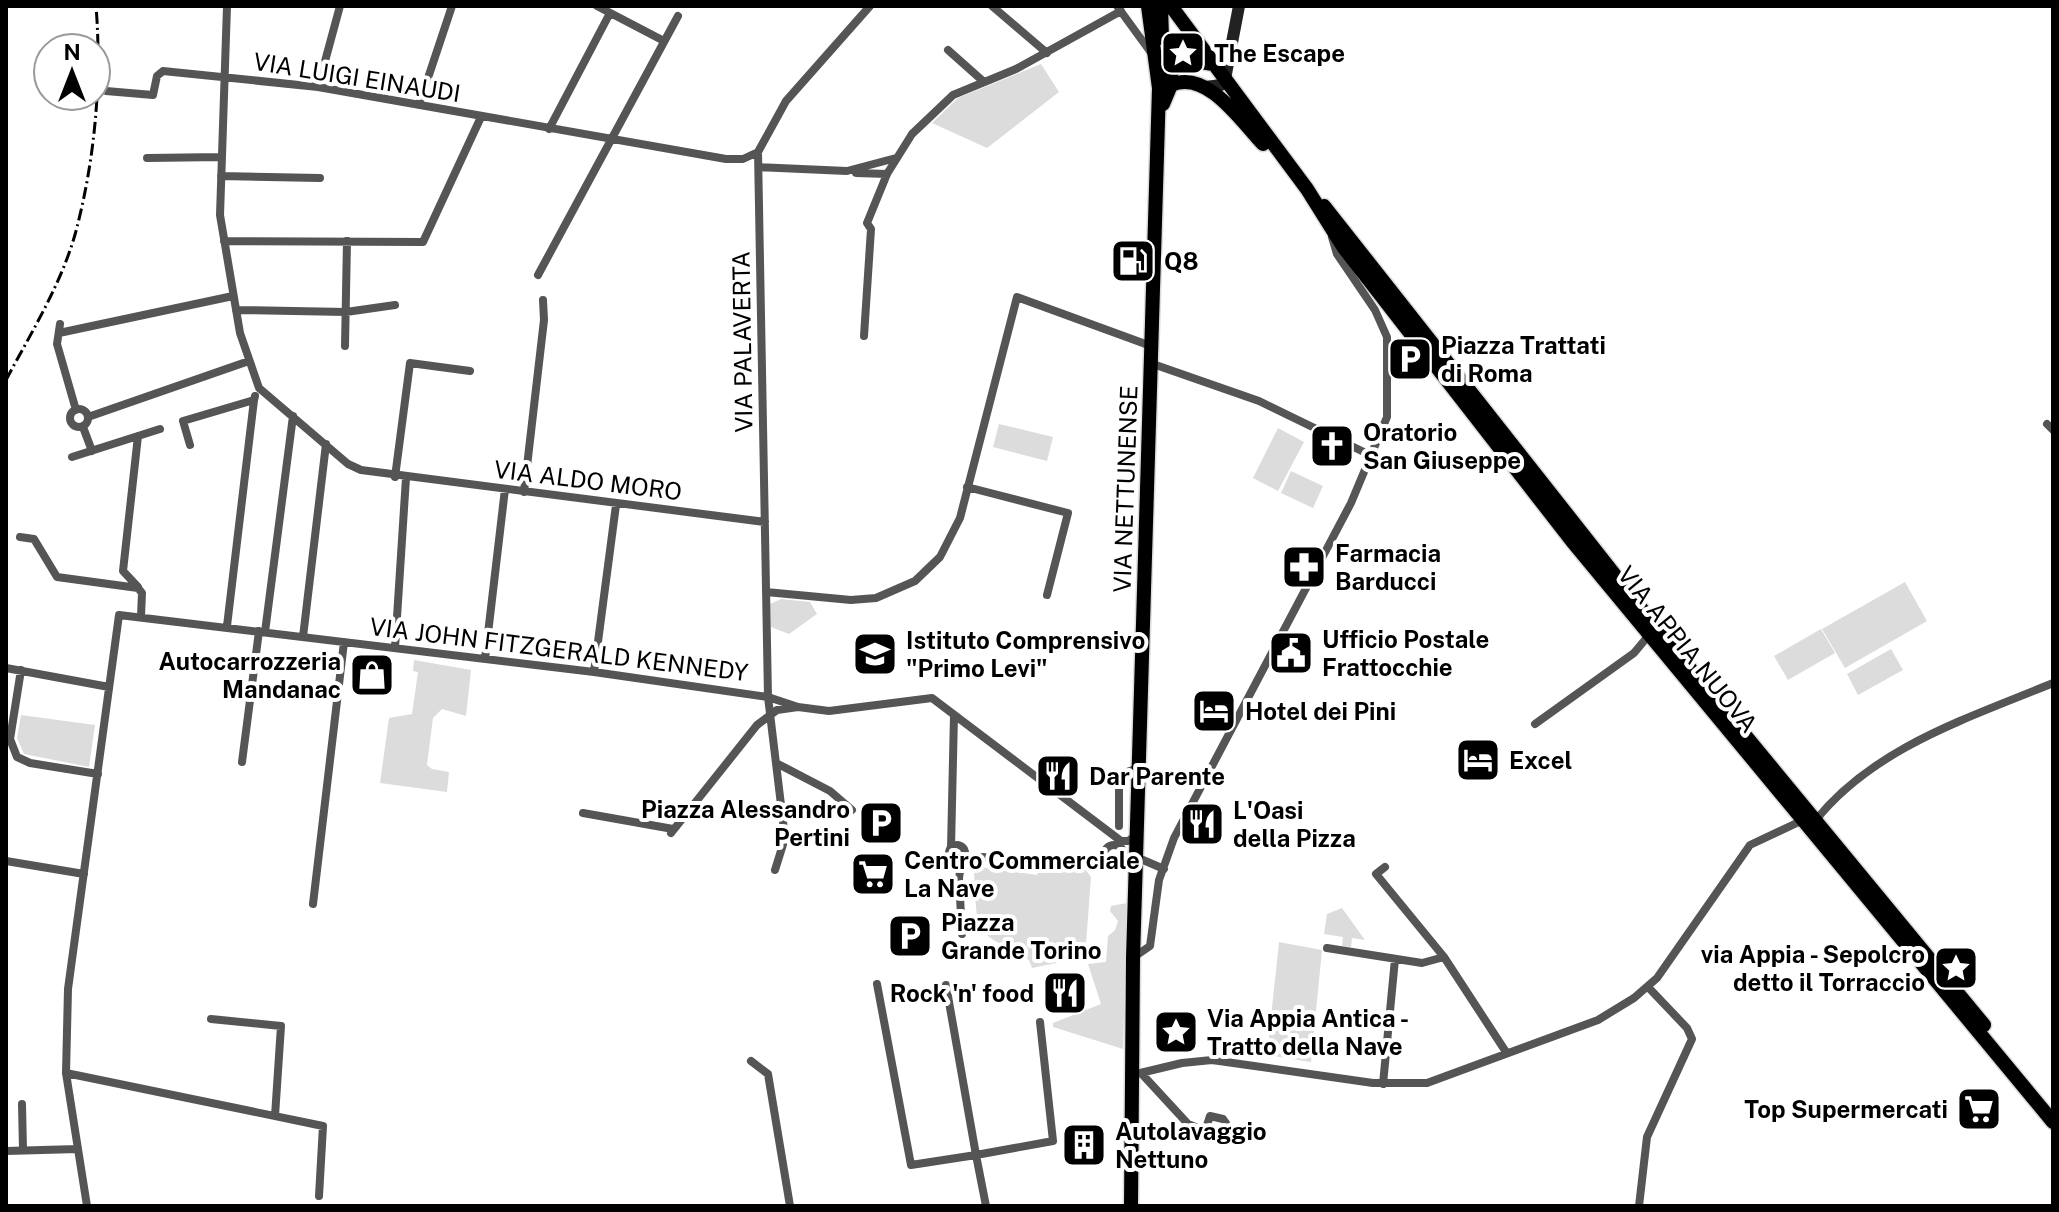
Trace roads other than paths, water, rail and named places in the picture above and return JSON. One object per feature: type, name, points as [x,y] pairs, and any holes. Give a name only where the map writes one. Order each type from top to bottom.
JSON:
[{"type":"main road","points":[[1148,6],[1158,62]]},
{"type":"main road","points":[[1158,62],[1162,40],[1161,6]]},
{"type":"main road","name":"VIA APPIA NUOVA","points":[[1171,6],[1307,189],[1329,225],[1494,442],[1649,635],[2053,1108]]},
{"type":"main road","points":[[1206,87],[1221,85],[1225,79],[1239,6]]},
{"type":"main road","points":[[1159,88],[1168,72],[1178,65],[1213,64],[1228,55]]},
{"type":"main road","name":"VIA NETTUNENSE","points":[[1131,1206],[1136,1074],[1133,958],[1158,62]]},
{"type":"main road","points":[[1157,124],[1171,85],[1192,81],[1206,87],[1293,171]]},
{"type":"main road","name":"VIA APPIA NUOVA","points":[[1307,189],[1334,216],[1808,821],[2053,1122]]},
{"type":"street","points":[[227,6],[227,78],[219,210],[236,310],[259,388],[254,400],[227,626]]},
{"type":"street","points":[[318,87],[340,6]]},
{"type":"street","points":[[419,105],[452,6]]},
{"type":"street","points":[[597,6],[664,41]]},
{"type":"street","points":[[758,152],[786,101],[870,6]]},
{"type":"street","points":[[992,6],[1047,53]]},
{"type":"street","points":[[864,336],[871,229],[867,223],[887,174],[912,134],[953,95],[1047,53],[1119,8],[1158,62]]},
{"type":"street","points":[[549,129],[610,13]]},
{"type":"street","points":[[538,275],[678,16]]},
{"type":"street","points":[[948,50],[984,82]]},
{"type":"street","points":[[112,92],[153,95],[157,76],[163,71],[227,78]]},
{"type":"street","name":"VIA LUIGI EINAUDI","points":[[227,78],[318,87],[726,159],[743,159],[758,152]]},
{"type":"street","name":"VIA LUIGI EINAUDI","points":[[347,241],[423,242],[481,117]]},
{"type":"street","name":"VIA PALAVERTA","points":[[758,152],[768,697],[785,844],[775,870]]},
{"type":"street","points":[[147,158],[222,157]]},
{"type":"street","points":[[847,171],[882,164],[898,157]]},
{"type":"street","points":[[759,167],[887,174]]},
{"type":"street","points":[[221,176],[320,178]]},
{"type":"street","points":[[1133,958],[1150,946],[1164,869],[1197,790],[1372,456],[1387,417],[1387,337],[1375,310],[1337,254],[1329,225]]},
{"type":"street","points":[[224,241],[347,241],[345,346]]},
{"type":"street","points":[[92,451],[83,427],[71,422],[76,410],[57,344],[59,329],[233,296]]},
{"type":"street","points":[[766,592],[851,600],[895,592],[915,581],[940,557],[956,530],[1017,297],[1151,346]]},
{"type":"street","points":[[524,492],[543,335],[543,300]]},
{"type":"street","points":[[236,310],[346,312],[395,305]]},
{"type":"street","points":[[83,427],[88,417],[249,361]]},
{"type":"street","points":[[395,477],[410,363],[470,371]]},
{"type":"street","points":[[1150,363],[1259,401],[1372,456]]},
{"type":"street","name":"VIA ALDO MORO","points":[[259,388],[354,468],[395,477],[765,522]]},
{"type":"street","points":[[190,445],[183,421],[254,400]]},
{"type":"street","points":[[76,410],[82,410],[88,417]]},
{"type":"street","points":[[242,762],[293,416]]},
{"type":"street","points":[[72,457],[160,429]]},
{"type":"street","points":[[87,1206],[66,1073],[68,989],[119,615],[141,616],[142,593],[124,576],[123,571],[138,436]]},
{"type":"street","points":[[303,637],[326,444]]},
{"type":"street","points":[[395,648],[406,478]]},
{"type":"street","points":[[967,487],[1068,513],[1047,595]]},
{"type":"street","points":[[485,659],[505,489]]},
{"type":"street","points":[[594,672],[616,505]]},
{"type":"street","points":[[20,537],[34,539],[57,577],[138,588]]},
{"type":"street","name":"VIA JOHN FITZGERALD KENNEDY","points":[[141,616],[594,672],[768,697],[798,707]]},
{"type":"street","points":[[1535,724],[1634,653],[1649,635]]},
{"type":"street","name":"VIA JOHN FITZGERALD KENNEDY","points":[[313,904],[344,642]]},
{"type":"street","points":[[6,668],[109,687]]},
{"type":"street","points":[[21,670],[10,739],[17,757],[30,763],[98,774]]},
{"type":"street","points":[[1136,1074],[1187,1062],[1217,1060],[1383,1084],[1435,1082],[1506,1052],[1598,1020],[1648,987],[1750,845],[1808,821],[1842,789],[1879,763],[1942,729],[2053,683]]},
{"type":"street","points":[[583,813],[672,831],[757,725],[769,716],[798,707],[829,711],[932,698],[1121,841],[1128,841],[1137,834]]},
{"type":"street","points":[[954,715],[954,833],[958,853],[962,934]]},
{"type":"street","points":[[778,764],[830,791],[852,810]]},
{"type":"street","points":[[1119,826],[1119,775],[1138,768]]},
{"type":"street","points":[[1105,859],[1108,847],[1119,846],[1125,858],[1114,866]]},
{"type":"street","points":[[958,853],[1054,864],[1105,859],[1114,866],[1136,862],[1164,869]]},
{"type":"street","points":[[6,861],[84,874]]},
{"type":"street","points":[[1385,867],[1376,874],[1444,957],[1506,1052]]},
{"type":"street","points":[[1327,948],[1422,963],[1444,957]]},
{"type":"street","points":[[1383,1084],[1395,959]]},
{"type":"street","points":[[877,984],[911,1165],[1053,1141],[1040,1022]]},
{"type":"street","points":[[946,985],[986,1206]]},
{"type":"street","points":[[1639,1206],[1647,1137],[1692,1039],[1687,1028],[1648,987]]},
{"type":"street","points":[[211,1019],[281,1026],[275,1116]]},
{"type":"street","points":[[751,1061],[768,1074],[790,1206]]},
{"type":"street","points":[[66,1073],[323,1126],[319,1196]]},
{"type":"street","points":[[1136,1074],[1188,1124],[1205,1131],[1210,1116],[1223,1119],[1228,1126]]},
{"type":"street","points":[[22,1104],[23,1150]]},
{"type":"street","points":[[6,1151],[78,1149]]},
{"type":"railway","points":[[6,380],[54,289],[70,250],[83,204],[95,119],[98,62],[96,6]]},
{"type":"place","name":"The Escape","points":[[1183,53]]},
{"type":"place","name":"Q8","points":[[1133,261]]},
{"type":"place","name":"Piazza Trattati di Roma","points":[[1410,359]]},
{"type":"place","name":"Oratorio San Giuseppe","points":[[1332,446]]},
{"type":"place","name":"Farmacia Barducci","points":[[1304,567]]},
{"type":"place","name":"Ufficio Postale Frattocchie","points":[[1291,653]]},
{"type":"place","name":"Istituto Comprensivo \"Primo Levi\"","points":[[875,654]]},
{"type":"place","name":"Autocarrozzeria Mandanac","points":[[372,675]]},
{"type":"place","name":"Hotel dei Pini","points":[[1214,711]]},
{"type":"place","name":"Excel","points":[[1478,760]]},
{"type":"place","name":"Dar Parente","points":[[1058,776]]},
{"type":"place","name":"Piazza Alessandro Pertini","points":[[881,823]]},
{"type":"place","name":"L'Oasi della Pizza","points":[[1202,824]]},
{"type":"place","name":"Centro Commerciale La Nave","points":[[873,874]]},
{"type":"place","name":"Piazza Grande Torino","points":[[910,936]]},
{"type":"place","name":"via Appia - Sepolcro detto il Torraccio","points":[[1956,968]]},
{"type":"place","name":"Rock 'n' food","points":[[1065,993]]},
{"type":"place","name":"Via Appia Antica - Tratto della Nave","points":[[1176,1032]]},
{"type":"place","name":"Top Supermercati","points":[[1979,1109]]},
{"type":"place","name":"Autolavaggio Nettuno","points":[[1084,1145]]}]
